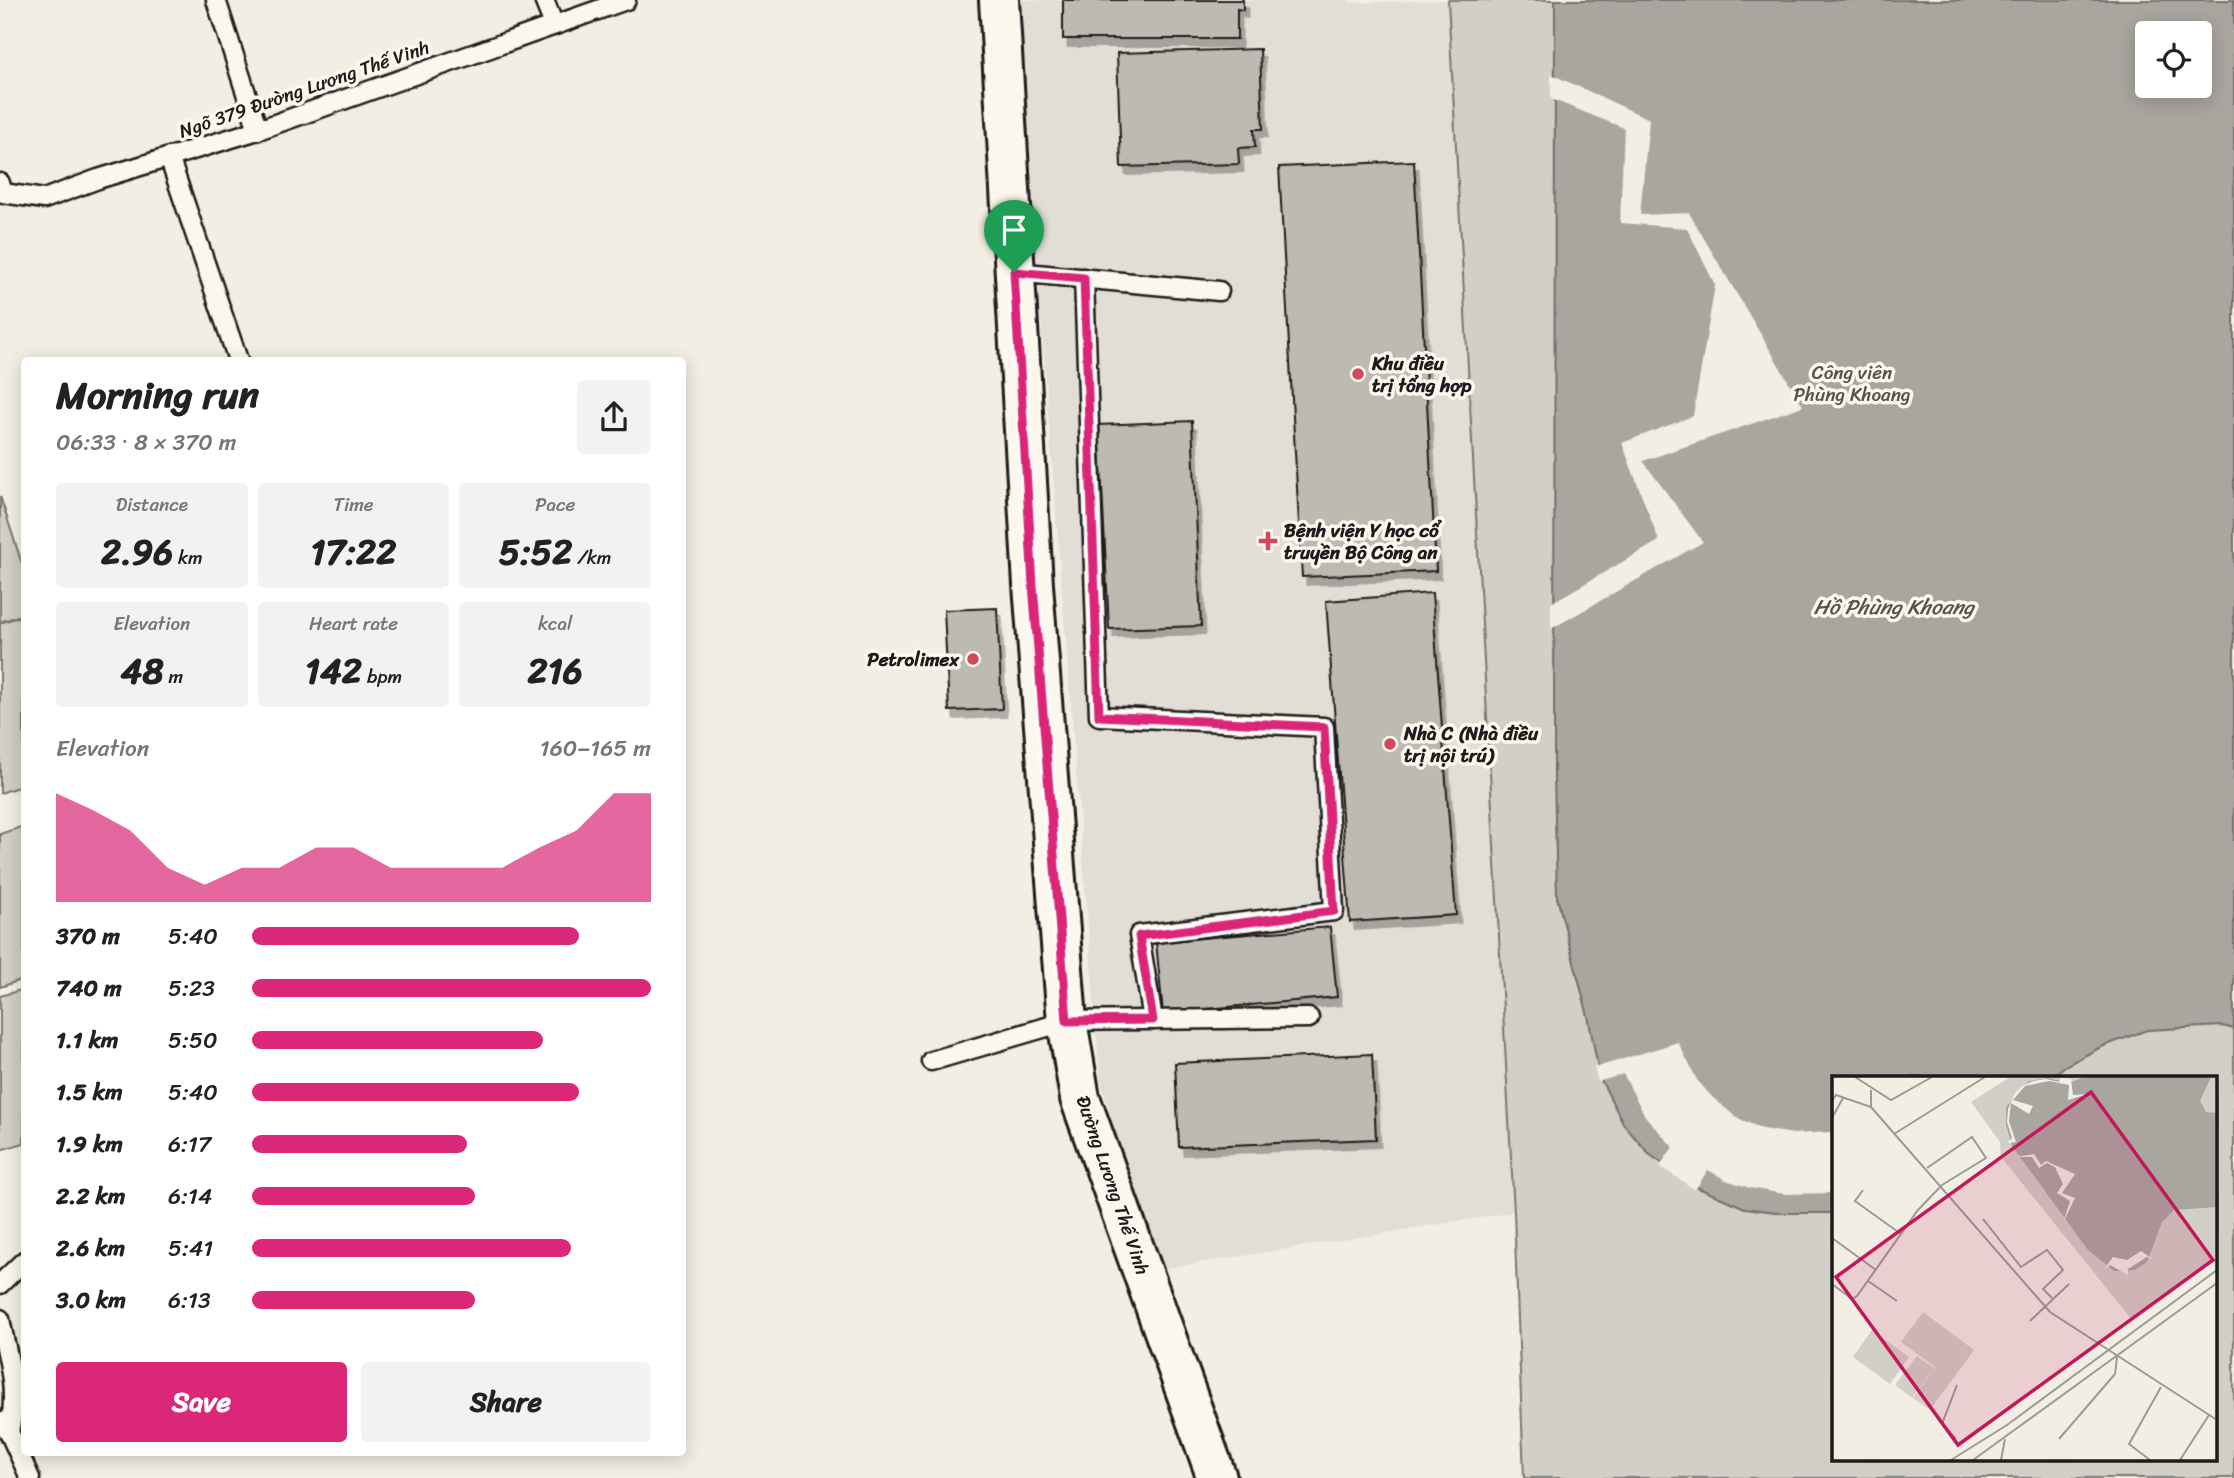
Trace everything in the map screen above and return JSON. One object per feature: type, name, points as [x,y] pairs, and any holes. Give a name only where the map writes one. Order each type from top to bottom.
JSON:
[{"type":"street","name":"Đường Lương Thế Vinh","points":[[999,0],[1033,585],[1067,1021],[1080,1098],[1217,1478]]},
{"type":"lane","points":[[216,0],[258,130]]},
{"type":"lane","points":[[544,0],[554,25]]},
{"type":"lane","name":"Ngõ 379 Đường Lương Thế Vinh","points":[[0,183],[3,193],[44,199],[258,130],[626,0]]},
{"type":"lane","points":[[169,157],[237,357]]},
{"type":"lane","points":[[1014,272],[1219,291]]},
{"type":"lane","points":[[1084,278],[1099,716],[1324,727],[1334,911],[1139,936],[1153,1020]]},
{"type":"lane","points":[[931,1061],[1067,1021],[1309,1018]]},
{"type":"lane","points":[[0,1284],[21,1264]]},
{"type":"lane","points":[[0,1319],[10,1362],[15,1406],[4,1425],[30,1478]]},
{"type":"shaded area","name":"Bệnh viện Y học cổ truyền Bộ Công an","points":[[1016,0],[1349,0],[1350,3],[1448,0],[1514,1212],[1157,1270],[1100,1079]]},
{"type":"green space","name":"Hồ Phùng Khoang","points":[[1448,0],[2234,0],[2234,1478],[1524,1478],[1514,1212]]},
{"type":"green space","points":[[0,496],[21,561],[21,615],[0,622]]},
{"type":"green space","points":[[21,616],[21,786],[0,793],[0,623]]},
{"type":"green space","points":[[21,827],[21,980],[0,987],[0,834]]},
{"type":"green space","points":[[21,990],[21,1144],[0,1150],[0,996]]},
{"type":"water","name":"Hồ Phùng Khoang","points":[[1555,0],[2234,0],[2234,1029],[2222,1026],[2147,1030],[2101,1047],[2052,1076],[1832,1076],[1832,1213],[1783,1213],[1745,1208],[1696,1187],[1649,1154],[1624,1125],[1600,1078],[1588,1016],[1557,897],[1554,777]]},
{"type":"pier","points":[[1551,74],[1649,119],[1640,215],[1689,213],[1803,406],[1643,461],[1703,542],[1551,629],[1551,603],[1659,541],[1622,443],[1693,416],[1715,285],[1687,228],[1620,223],[1624,128],[1551,99]]},
{"type":"pier","points":[[1678,1042],[1697,1080],[1737,1118],[1763,1129],[1794,1134],[1832,1132],[1832,1193],[1784,1194],[1750,1188],[1726,1180],[1708,1170],[1695,1190],[1660,1166],[1673,1147],[1645,1116],[1623,1074],[1598,1082],[1594,1068]]},
{"type":"building","points":[[1063,0],[1243,0],[1243,10],[1237,9],[1237,39],[1063,39]]},
{"type":"building","points":[[1260,49],[1263,129],[1254,129],[1255,147],[1238,148],[1239,164],[1121,167],[1117,53]]},
{"type":"building","name":"Khu điều trị tổng hợp","points":[[1414,161],[1436,571],[1302,577],[1279,167]]},
{"type":"building","points":[[1192,421],[1201,626],[1109,629],[1099,425]]},
{"type":"building","name":"Nhà C (Nhà điều trị nội trú)","points":[[1432,593],[1456,915],[1350,922],[1326,601]]},
{"type":"building","name":"Petrolimex","points":[[997,608],[1002,709],[949,711],[944,610]]},
{"type":"building","points":[[1330,927],[1337,997],[1163,1013],[1156,942]]},
{"type":"building","points":[[1372,1054],[1376,1139],[1179,1147],[1175,1063]]},
{"type":"place","name":"Khu điều trị tổng hợp","points":[[1358,374]]},
{"type":"place","name":"Bệnh viện Y học cổ truyền Bộ Công an","points":[[1268,541]]},
{"type":"place","name":"Petrolimex","points":[[973,659]]},
{"type":"place","name":"Nhà C (Nhà điều trị nội trú)","points":[[1390,744]]},
{"type":"route","points":[[1014,272],[1084,278],[1099,716],[1324,727],[1334,911],[1139,936],[1153,1020],[1067,1021],[1033,585],[1014,272]]},
{"type":"park label","name":"Công viên Phùng Khoang","points":[[1852,383]]}]
